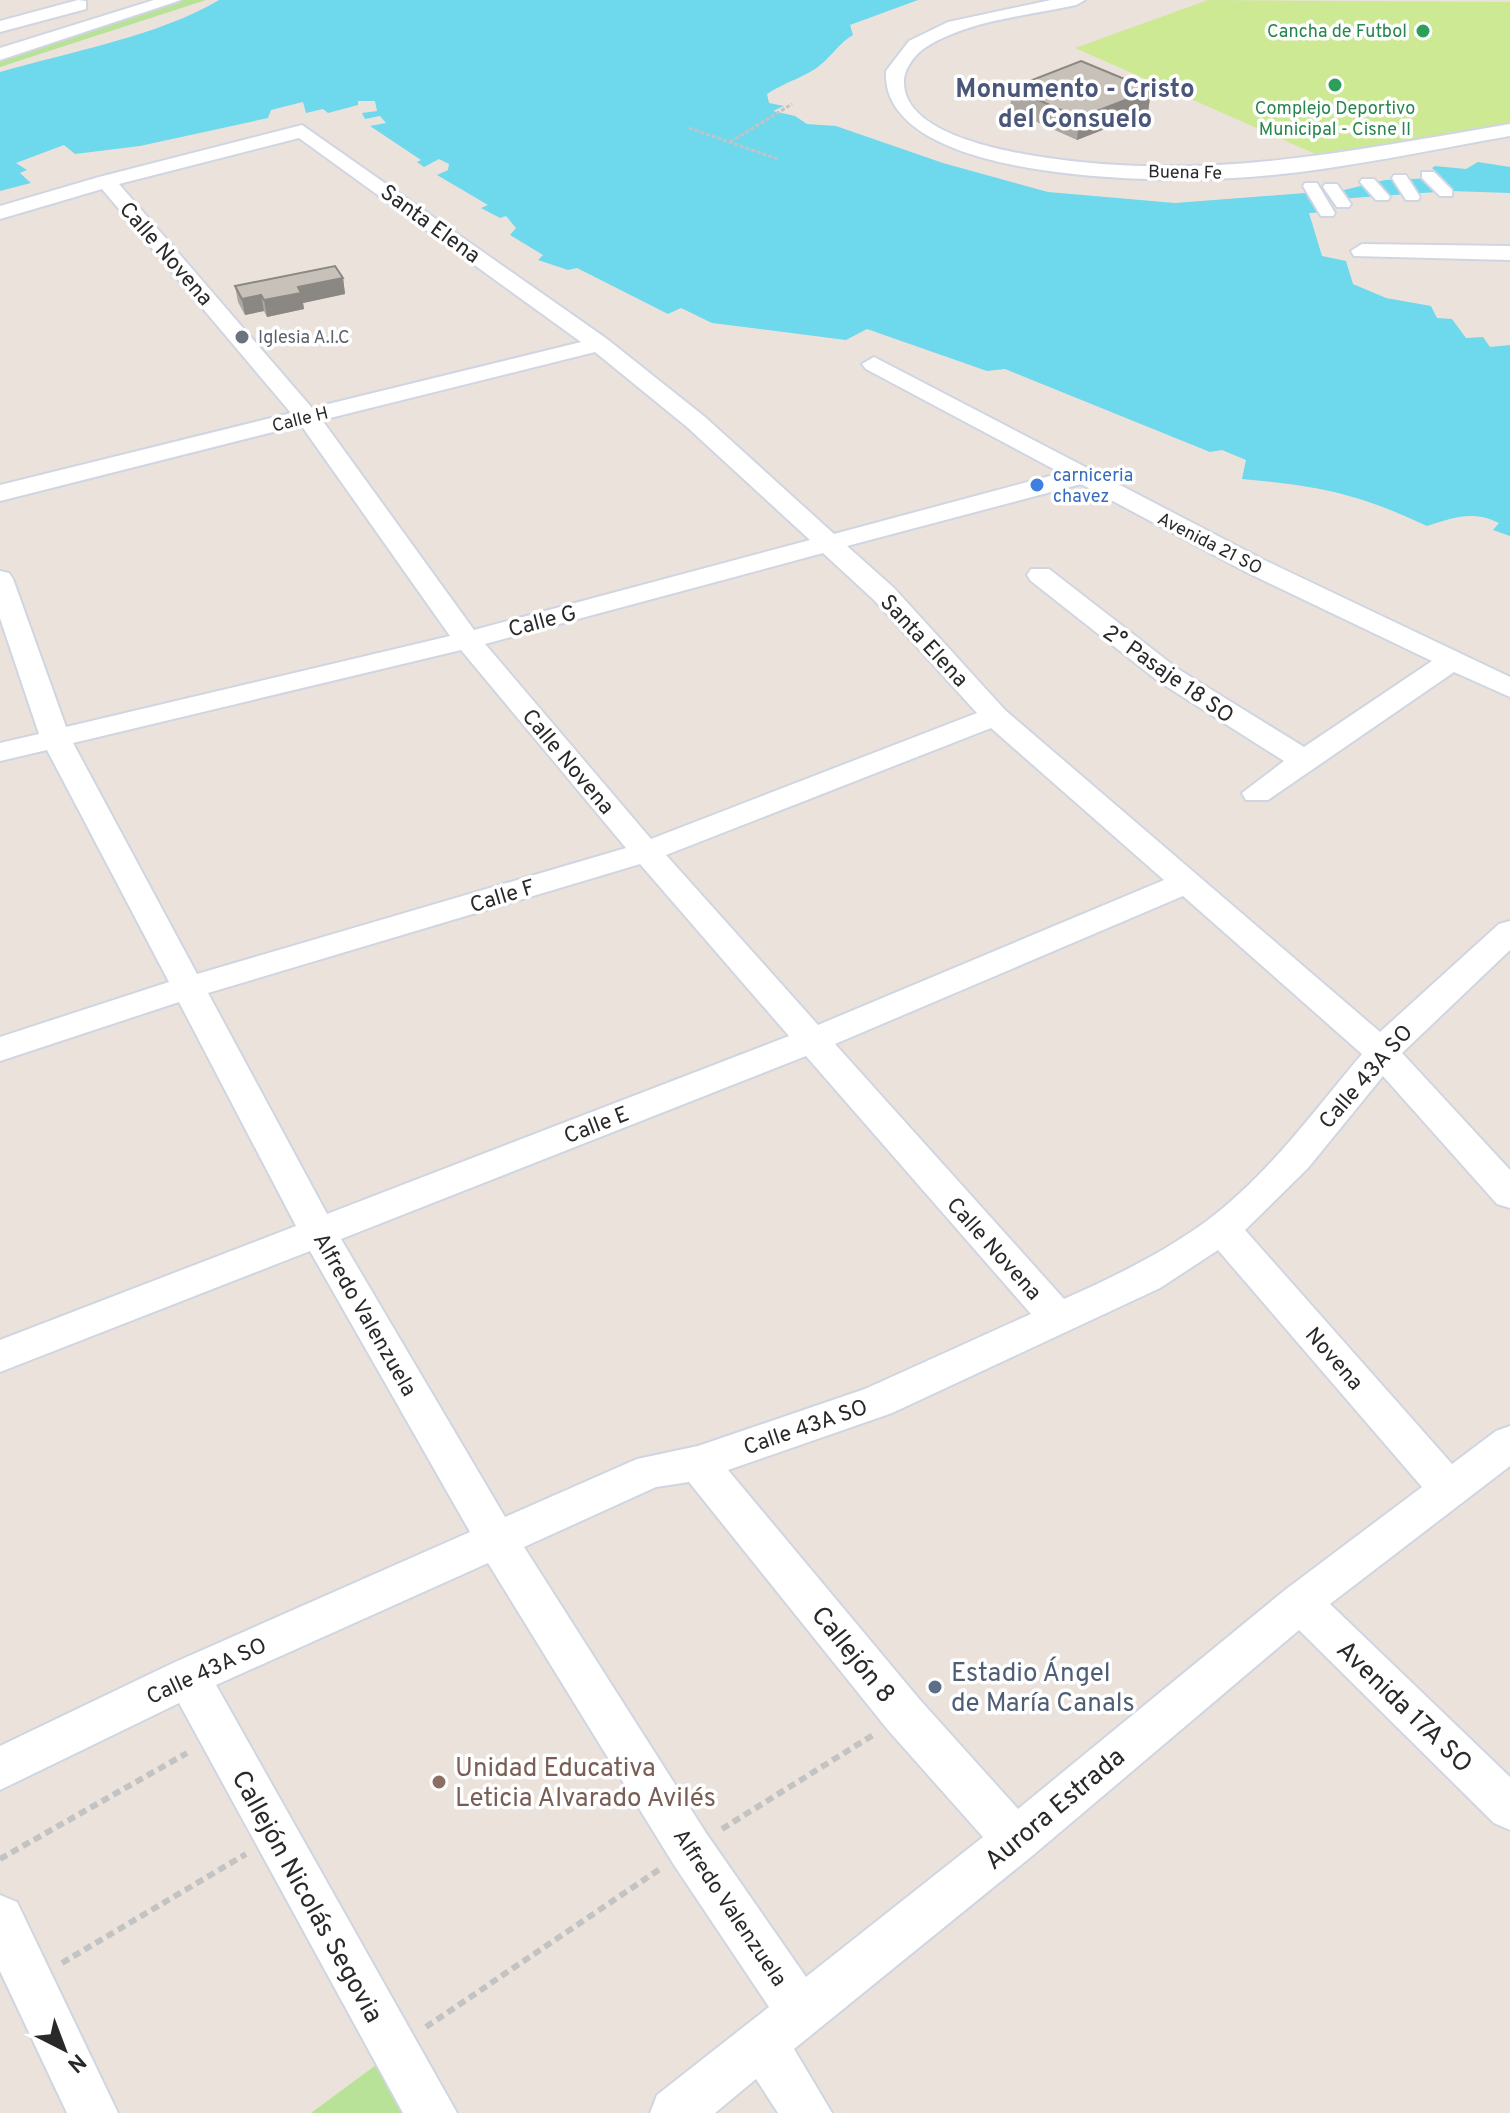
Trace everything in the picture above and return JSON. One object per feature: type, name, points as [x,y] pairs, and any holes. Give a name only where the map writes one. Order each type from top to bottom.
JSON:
[{"type":"street","points":[[0,54],[172,0]]},
{"type":"street","name":"Buena Fe","points":[[1076,0],[954,26],[916,45],[895,71],[896,96],[910,115],[931,131],[961,145],[1040,166],[1096,171],[1232,172],[1310,164],[1510,130]]},
{"type":"street","points":[[0,27],[76,3],[107,21]]},
{"type":"street","name":"Santa Elena","points":[[106,181],[302,131],[599,344],[696,422],[830,543],[884,594],[995,716],[1382,1053],[1510,1194]]},
{"type":"street","name":"Buena Fe","points":[[1469,137],[1510,141]]},
{"type":"street","points":[[1420,196],[1414,177],[1446,193]]},
{"type":"street","points":[[0,213],[106,181]]},
{"type":"street","name":"Calle Novena","points":[[106,181],[307,417],[467,640],[646,852],[1058,1319]]},
{"type":"street","points":[[1311,186],[1327,213]]},
{"type":"street","points":[[1331,187],[1343,204]]},
{"type":"street","points":[[1362,251],[1510,253]]},
{"type":"street","name":"Calle H","points":[[0,493],[599,344]]},
{"type":"street","name":"Avenida 21 SO","points":[[874,364],[1080,476],[1255,566],[1510,688]]},
{"type":"street","name":"Calle G","points":[[0,752],[467,640],[1080,476]]},
{"type":"street","name":"2° Pasaje 18 SO","points":[[1040,575],[1117,639],[1200,698],[1305,760]]},
{"type":"street","name":"Alfredo Valenzuela","points":[[0,579],[55,737],[318,1232],[496,1539],[690,1849],[801,2012]]},
{"type":"street","points":[[1257,793],[1452,660]]},
{"type":"street","name":"Calle F","points":[[0,1049],[187,988],[646,852],[995,716]]},
{"type":"street","name":"Calle E","points":[[0,1356],[811,1041],[1188,882]]},
{"type":"street","name":"Calle 43A SO","points":[[0,1769],[188,1677],[651,1471],[698,1463],[878,1401],[1147,1278],[1222,1229],[1295,1159],[1397,1035],[1510,932]]},
{"type":"street","name":"Novena","points":[[1222,1229],[1448,1488]]},
{"type":"street","name":"Aurora Estrada","points":[[675,2113],[1016,1840],[1300,1603],[1510,1443]]},
{"type":"street","name":"Callejón 8","points":[[698,1463],[904,1715],[1016,1840]]},
{"type":"street","name":"Avenida 17A SO","points":[[1300,1603],[1510,1808]]},
{"type":"street","name":"Callejón Nicolás Segovia","points":[[188,1677],[393,2050],[432,2113]]},
{"type":"street","points":[[0,1919],[93,2113]]},
{"type":"street","points":[[763,2045],[807,2113]]},
{"type":"path","points":[[730,142],[792,104]]},
{"type":"path","points":[[689,128],[778,159]]},
{"type":"path","points":[[393,2050],[690,1849],[904,1715]]},
{"type":"path","points":[[0,1859],[219,1735]]},
{"type":"path","points":[[30,1982],[275,1838]]},
{"type":"green space","points":[[178,0],[206,0],[0,67],[0,56]]},
{"type":"green space","name":"Complejo Deportivo Municipal - Cisne II","points":[[1208,0],[1510,2],[1510,123],[1320,156],[1075,48]]},
{"type":"green space","points":[[384,2059],[417,2113],[311,2113]]},
{"type":"water","points":[[219,0],[918,0],[850,25],[853,35],[819,66],[767,94],[769,103],[784,106],[773,111],[795,116],[807,124],[836,126],[943,163],[1048,192],[1175,203],[1344,190],[1385,180],[1437,178],[1441,176],[1432,168],[1435,166],[1466,169],[1478,162],[1510,167],[1510,193],[1450,191],[1325,200],[1332,212],[1309,213],[1322,256],[1346,261],[1353,284],[1386,298],[1431,306],[1437,318],[1452,319],[1466,338],[1483,337],[1490,347],[1510,345],[1510,536],[1493,530],[1499,523],[1480,517],[1463,517],[1427,526],[1358,498],[1242,479],[1246,460],[1222,450],[1210,452],[1005,369],[987,371],[867,329],[846,340],[712,323],[681,308],[668,314],[577,268],[568,270],[538,260],[543,255],[510,235],[516,228],[506,216],[500,218],[481,208],[488,205],[437,175],[448,170],[449,164],[439,159],[424,167],[417,162],[421,160],[370,126],[386,123],[380,116],[365,119],[362,113],[377,111],[375,101],[358,101],[358,105],[328,113],[323,109],[306,113],[303,102],[271,110],[268,118],[140,146],[75,154],[64,145],[16,163],[27,170],[20,173],[31,183],[0,191],[0,72],[142,33]]},
{"type":"building","points":[[1081,61],[1151,90],[1079,118],[1012,88]]},
{"type":"building","points":[[335,266],[343,278],[298,287],[301,293],[264,300],[261,295],[242,299],[235,286]]},
{"type":"place","name":"Cancha de Futbol","points":[[1423,31]]},
{"type":"place","name":"Complejo Deportivo Municipal - Cisne II","points":[[1335,85]]},
{"type":"place","name":"Iglesia A.I.C","points":[[242,337]]},
{"type":"place","name":"carniceria chavez","points":[[1037,485]]},
{"type":"place","name":"Estadio Ángel de María Canals","points":[[935,1687]]},
{"type":"place","name":"Unidad Educativa Leticia Alvarado Avilés","points":[[439,1782]]},
{"type":"district","name":"Monumento - Cristo del Consuelo","points":[[1075,103]]}]
